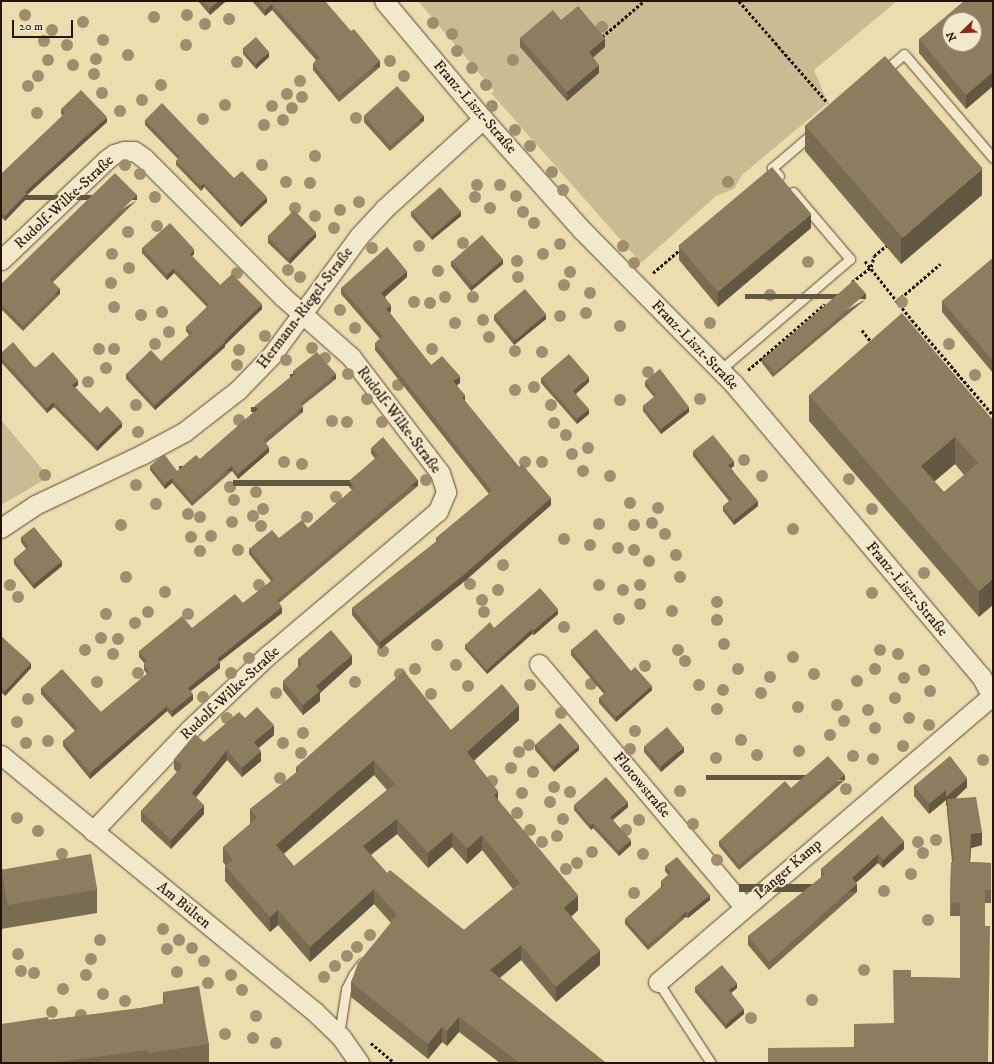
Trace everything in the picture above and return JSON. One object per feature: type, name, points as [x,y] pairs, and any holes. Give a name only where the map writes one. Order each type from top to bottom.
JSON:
[{"type":"street","name":"Franz-Liszt-Straße","points":[[384,1],[484,119],[582,230],[726,377],[981,676],[992,697]]},
{"type":"street","name":"Hermann-Riegel-Straße","points":[[1,528],[35,505],[141,455],[184,432],[243,384],[271,356],[360,235],[384,209],[484,119]]},
{"type":"street","name":"Rudolf-Wilke-Straße","points":[[1,260],[106,160],[114,154],[124,151],[134,151],[144,158],[283,297],[303,313],[351,357],[440,472],[446,492],[438,511],[263,660],[190,729],[93,831]]},
{"type":"street","name":"Flotowstraße","points":[[539,664],[744,907]]},
{"type":"street","name":"Langer Kamp","points":[[658,982],[744,907],[992,697]]},
{"type":"street","name":"Am Bülten","points":[[1,755],[315,1012],[339,1034],[359,1063]]},
{"type":"lane","points":[[880,75],[904,54],[993,158]]},
{"type":"lane","points":[[726,377],[850,259],[772,168],[820,127]]},
{"type":"lane","points":[[339,1034],[346,989],[352,975],[366,958]]},
{"type":"lane","name":"Langer Kamp","points":[[658,982],[711,1063]]},
{"type":"path","points":[[600,38],[644,1]]},
{"type":"path","points":[[739,1],[828,103]]},
{"type":"path","points":[[651,275],[686,245]]},
{"type":"path","points":[[846,287],[870,267],[874,256],[886,246]]},
{"type":"path","points":[[850,259],[857,254],[870,267],[897,302],[993,415]]},
{"type":"path","points":[[897,302],[940,264]]},
{"type":"path","points":[[726,377],[828,302]]},
{"type":"path","points":[[902,328],[912,320]]},
{"type":"path","points":[[862,330],[877,349]]},
{"type":"path","points":[[365,1038],[395,1063]]},
{"type":"shaded area","points":[[418,1],[897,1],[814,70],[828,103],[742,175],[734,189],[716,196],[641,263],[491,93],[494,91]]},
{"type":"shaded area","points":[[1,420],[49,477],[1,505]]},
{"type":"building","points":[[203,1],[219,1],[210,8]]},
{"type":"building","points":[[257,1],[307,1],[308,3],[310,1],[325,1],[351,31],[354,29],[380,61],[339,96],[313,64],[320,58],[272,4],[265,10]]},
{"type":"building","points":[[964,1],[993,1],[993,72],[966,95],[919,39],[942,20],[942,52],[982,52],[982,12],[951,12]]},
{"type":"building","points":[[578,6],[605,38],[589,52],[599,65],[567,92],[520,38],[553,10],[561,20]]},
{"type":"building","points":[[256,37],[269,52],[256,64],[242,49]]},
{"type":"building","points":[[885,56],[983,168],[903,238],[805,126]]},
{"type":"building","points":[[397,86],[424,116],[390,146],[364,116]]},
{"type":"building","points":[[81,90],[107,117],[25,192],[27,193],[5,216],[1,212],[1,174],[65,113],[61,109]]},
{"type":"building","points":[[162,103],[234,178],[242,171],[267,197],[241,222],[204,183],[201,186],[176,161],[180,157],[145,120]]},
{"type":"building","points":[[772,167],[811,214],[718,292],[679,245]]},
{"type":"building","points":[[115,173],[137,195],[50,279],[60,289],[23,326],[1,304],[1,284]]},
{"type":"building","points":[[440,187],[461,211],[432,236],[411,212]]},
{"type":"building","points":[[294,210],[316,232],[289,259],[267,237]]},
{"type":"building","points":[[170,223],[194,249],[190,254],[220,285],[232,274],[262,304],[224,341],[225,342],[155,405],[126,374],[151,350],[161,361],[192,333],[186,327],[209,305],[174,268],[167,275],[142,248]]},
{"type":"building","points":[[482,235],[503,259],[473,285],[452,261]]},
{"type":"building","points":[[387,247],[407,271],[381,293],[391,305],[386,309],[431,365],[442,356],[460,376],[453,381],[465,395],[462,397],[519,467],[522,464],[551,498],[466,573],[380,642],[352,608],[438,540],[436,538],[492,491],[375,343],[383,336],[341,288]]},
{"type":"building","points":[[993,258],[993,361],[942,301]]},
{"type":"building","points":[[854,280],[866,294],[774,373],[763,359]]},
{"type":"building","points":[[525,289],[546,314],[516,340],[494,315]]},
{"type":"building","points":[[902,313],[993,420],[993,578],[979,591],[809,395]],"holes":[[[955,437],[978,463],[944,492],[921,466]]]},
{"type":"building","points":[[13,342],[35,368],[53,352],[78,380],[72,385],[100,413],[107,406],[122,422],[97,446],[54,402],[47,408],[1,357],[1,353]]},
{"type":"building","points":[[317,352],[336,374],[300,403],[303,407],[263,440],[269,447],[238,474],[232,466],[192,501],[172,478],[165,484],[150,466],[164,454],[177,471],[196,455],[200,459],[258,409],[255,406],[295,374],[293,371]]},
{"type":"building","points":[[569,354],[589,377],[573,391],[589,409],[577,419],[541,378]]},
{"type":"building","points":[[660,369],[689,407],[661,429],[643,406],[656,395],[645,381]]},
{"type":"building","points":[[713,435],[734,461],[728,465],[758,501],[734,520],[723,506],[732,499],[693,451]]},
{"type":"building","points":[[383,437],[418,480],[277,600],[282,607],[217,659],[220,662],[188,688],[193,694],[172,711],[167,706],[90,773],[63,741],[78,728],[41,688],[62,669],[101,712],[149,672],[144,664],[147,661],[139,651],[182,616],[192,628],[235,594],[243,603],[274,579],[249,549],[272,530],[279,538],[302,520],[308,528],[354,488],[349,481],[378,456],[371,448]]},
{"type":"building","points":[[34,527],[62,561],[34,584],[14,559],[29,547],[21,537]]},
{"type":"building","points":[[540,588],[558,609],[534,630],[532,629],[487,670],[465,645],[490,622],[494,628]]},
{"type":"building","points":[[596,629],[631,671],[635,667],[652,686],[616,717],[599,698],[606,692],[571,650]]},
{"type":"building","points":[[331,630],[352,655],[316,686],[320,691],[303,705],[283,681],[302,664],[298,659]]},
{"type":"building","points":[[1,636],[31,663],[5,691],[1,687]]},
{"type":"building","points":[[404,671],[451,730],[502,684],[519,705],[467,752],[498,791],[494,795],[578,895],[564,908],[600,950],[556,987],[521,945],[490,970],[606,1063],[520,1063],[459,1017],[447,1031],[442,1027],[428,1044],[351,982],[358,963],[397,915],[374,889],[310,947],[278,910],[270,917],[225,866],[233,860],[223,847],[257,818],[250,809],[298,771],[296,767]],"holes":[[[374,760],[395,784],[294,866],[276,845]],[[397,819],[428,853],[452,832],[467,849],[482,835],[520,883],[464,930],[390,870],[387,873],[363,846]]]},
{"type":"building","points":[[257,707],[274,725],[254,742],[261,751],[242,768],[227,750],[192,793],[204,805],[171,840],[141,811],[183,766],[174,759],[195,734],[204,742],[239,712],[245,718]]},
{"type":"building","points":[[560,723],[579,745],[554,767],[535,745]]},
{"type":"building","points":[[667,727],[684,747],[661,766],[644,746]]},
{"type":"building","points":[[828,756],[845,775],[739,865],[719,841],[785,781],[791,788]]},
{"type":"building","points":[[950,756],[967,778],[946,797],[946,790],[929,804],[914,786]]},
{"type":"building","points":[[606,777],[628,802],[610,817],[631,840],[619,851],[593,823],[591,825],[574,805]]},
{"type":"building","points":[[976,797],[982,832],[971,834],[969,862],[991,863],[991,890],[985,890],[985,926],[990,926],[988,1063],[768,1063],[768,1048],[854,1047],[854,1024],[894,1023],[893,970],[911,970],[911,977],[960,978],[960,903],[950,902],[951,862],[954,862],[947,799]]},
{"type":"building","points":[[882,816],[904,841],[883,860],[878,854],[852,878],[857,884],[769,962],[748,936],[825,874],[821,869]]},
{"type":"building","points":[[91,854],[97,889],[8,905],[1,870]]},
{"type":"building","points":[[677,857],[710,895],[688,913],[686,912],[648,945],[625,919],[664,885],[661,881],[671,873],[665,866]]},
{"type":"building","points":[[722,965],[737,983],[729,990],[744,1009],[726,1024],[695,987]]},
{"type":"building","points":[[199,986],[209,1044],[148,1053],[148,1050],[51,1063],[1,1063],[1,1024],[48,1017],[49,1020],[141,1008],[165,1003],[163,992]]}]
